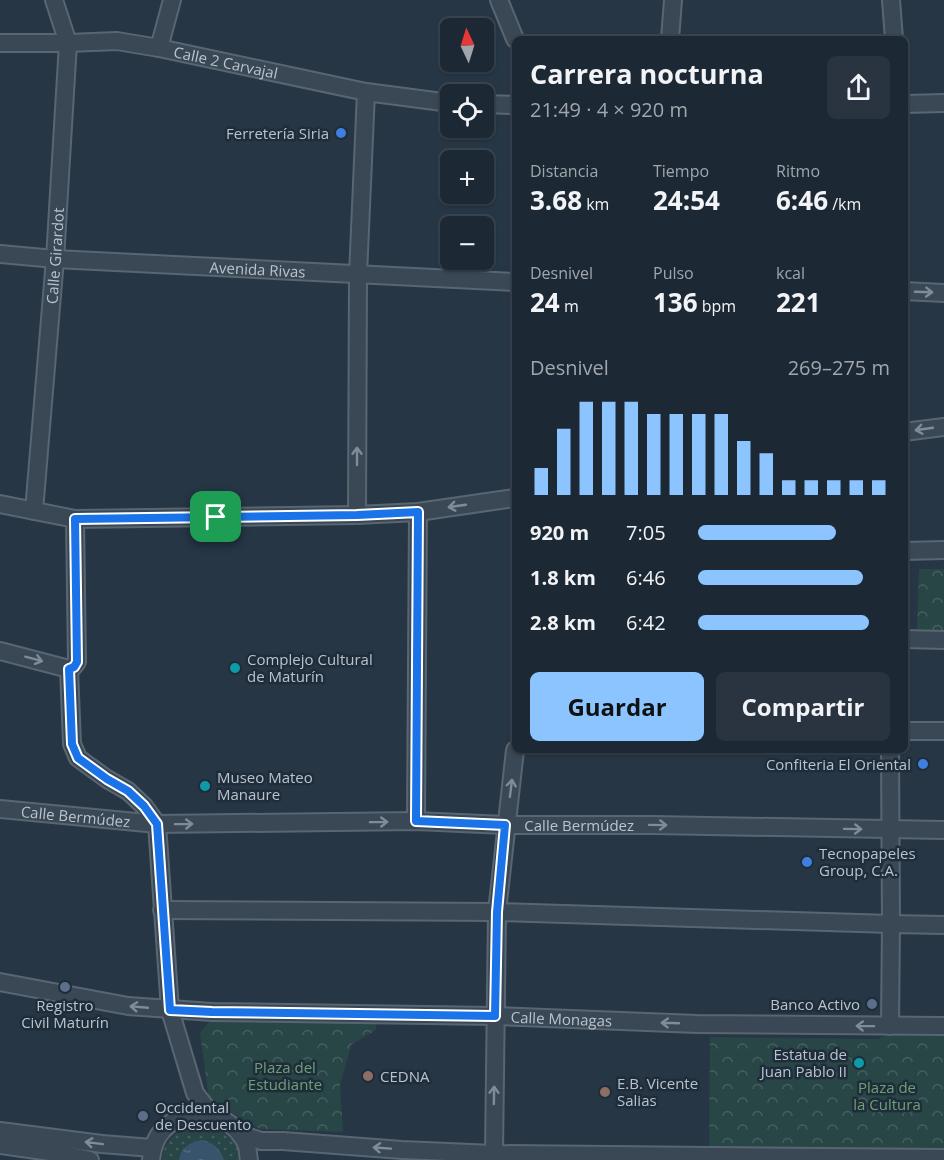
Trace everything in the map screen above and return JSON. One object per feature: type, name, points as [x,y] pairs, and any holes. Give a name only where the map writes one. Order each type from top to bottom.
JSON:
[{"type":"street","name":"Calle Girardot","points":[[34,511],[55,259],[68,43],[54,0]]},
{"type":"street","points":[[159,48],[172,0]]},
{"type":"street","points":[[500,0],[514,36]]},
{"type":"street","points":[[670,36],[674,0]]},
{"type":"street","points":[[891,0],[894,36]]},
{"type":"street","name":"Calle 2 Carvajal","points":[[0,43],[117,41],[366,92],[440,102]]},
{"type":"street","points":[[357,515],[358,275],[366,92]]},
{"type":"street","points":[[908,104],[944,103]]},
{"type":"street","points":[[494,104],[512,105]]},
{"type":"street","name":"Avenida Rivas","points":[[0,254],[55,259],[512,282]]},
{"type":"street","points":[[908,291],[944,292]]},
{"type":"street","points":[[908,432],[944,427]]},
{"type":"street","points":[[0,504],[75,519],[357,515],[418,512],[512,498]]},
{"type":"street","points":[[416,821],[418,512]]},
{"type":"street","points":[[0,651],[69,669],[77,662],[75,519]]},
{"type":"street","points":[[908,551],[944,550]]},
{"type":"street","points":[[908,639],[944,640]]},
{"type":"street","points":[[69,669],[72,744],[78,758],[128,791],[144,806],[157,824],[170,1010],[195,1093],[212,1115]]},
{"type":"street","points":[[908,731],[944,731]]},
{"type":"street","points":[[494,1154],[497,912],[515,753]]},
{"type":"street","points":[[890,753],[890,1026]]},
{"type":"street","name":"Calle Bermúdez","points":[[0,809],[157,824],[416,821],[505,825],[944,830]]},
{"type":"street","points":[[162,910],[497,912],[944,925]]},
{"type":"street","name":"Calle Monagas","points":[[0,981],[128,1006],[170,1010],[495,1016],[697,1024],[944,1026]]},
{"type":"street","points":[[179,1118],[195,1093]]},
{"type":"street","points":[[0,1131],[102,1144],[152,1154],[163,1130],[179,1118],[195,1113],[212,1115],[232,1125],[247,1147],[249,1160]]},
{"type":"street","points":[[240,1134],[261,1141],[494,1154],[944,1158]]},
{"type":"street","points":[[0,1145],[90,1160]]},
{"type":"green space","points":[[919,569],[944,569],[944,636],[917,635]]},
{"type":"green space","name":"Plaza del Estudiante","points":[[210,1021],[376,1022],[376,1030],[351,1045],[340,1085],[343,1132],[260,1129],[209,1099],[200,1033]]},
{"type":"green space","name":"Plaza de la Cultura","points":[[886,1035],[944,1035],[944,1153],[709,1149],[710,1037],[878,1039]]},
{"type":"green space","points":[[202,1124],[217,1128],[229,1135],[238,1145],[242,1160],[162,1160],[166,1145],[175,1134]]},
{"type":"water","points":[[202,1140],[216,1147],[224,1160],[179,1160],[187,1146]]},
{"type":"place","name":"Ferretería Siria","points":[[341,133]]},
{"type":"place","name":"Complejo Cultural de Maturín","points":[[235,668]]},
{"type":"place","name":"Confiteria El Oriental","points":[[923,764]]},
{"type":"place","name":"Museo Mateo Manaure","points":[[205,786]]},
{"type":"place","name":"Tecnopapeles Group, C.A.","points":[[807,862]]},
{"type":"place","name":"Registro Civil Maturín","points":[[65,987]]},
{"type":"place","name":"Banco Activo","points":[[872,1004]]},
{"type":"place","name":"Estatua de Juan Pablo II","points":[[859,1063]]},
{"type":"place","name":"CEDNA","points":[[368,1076]]},
{"type":"place","name":"E.B. Vicente Salias","points":[[605,1092]]},
{"type":"place","name":"Occidental de Descuento","points":[[143,1116]]},
{"type":"route","points":[[418,512],[416,821],[505,825],[497,912],[495,1016],[170,1010],[157,824],[144,806],[128,791],[78,758],[72,744],[69,669],[77,662],[75,519],[216,517],[418,512]]}]
